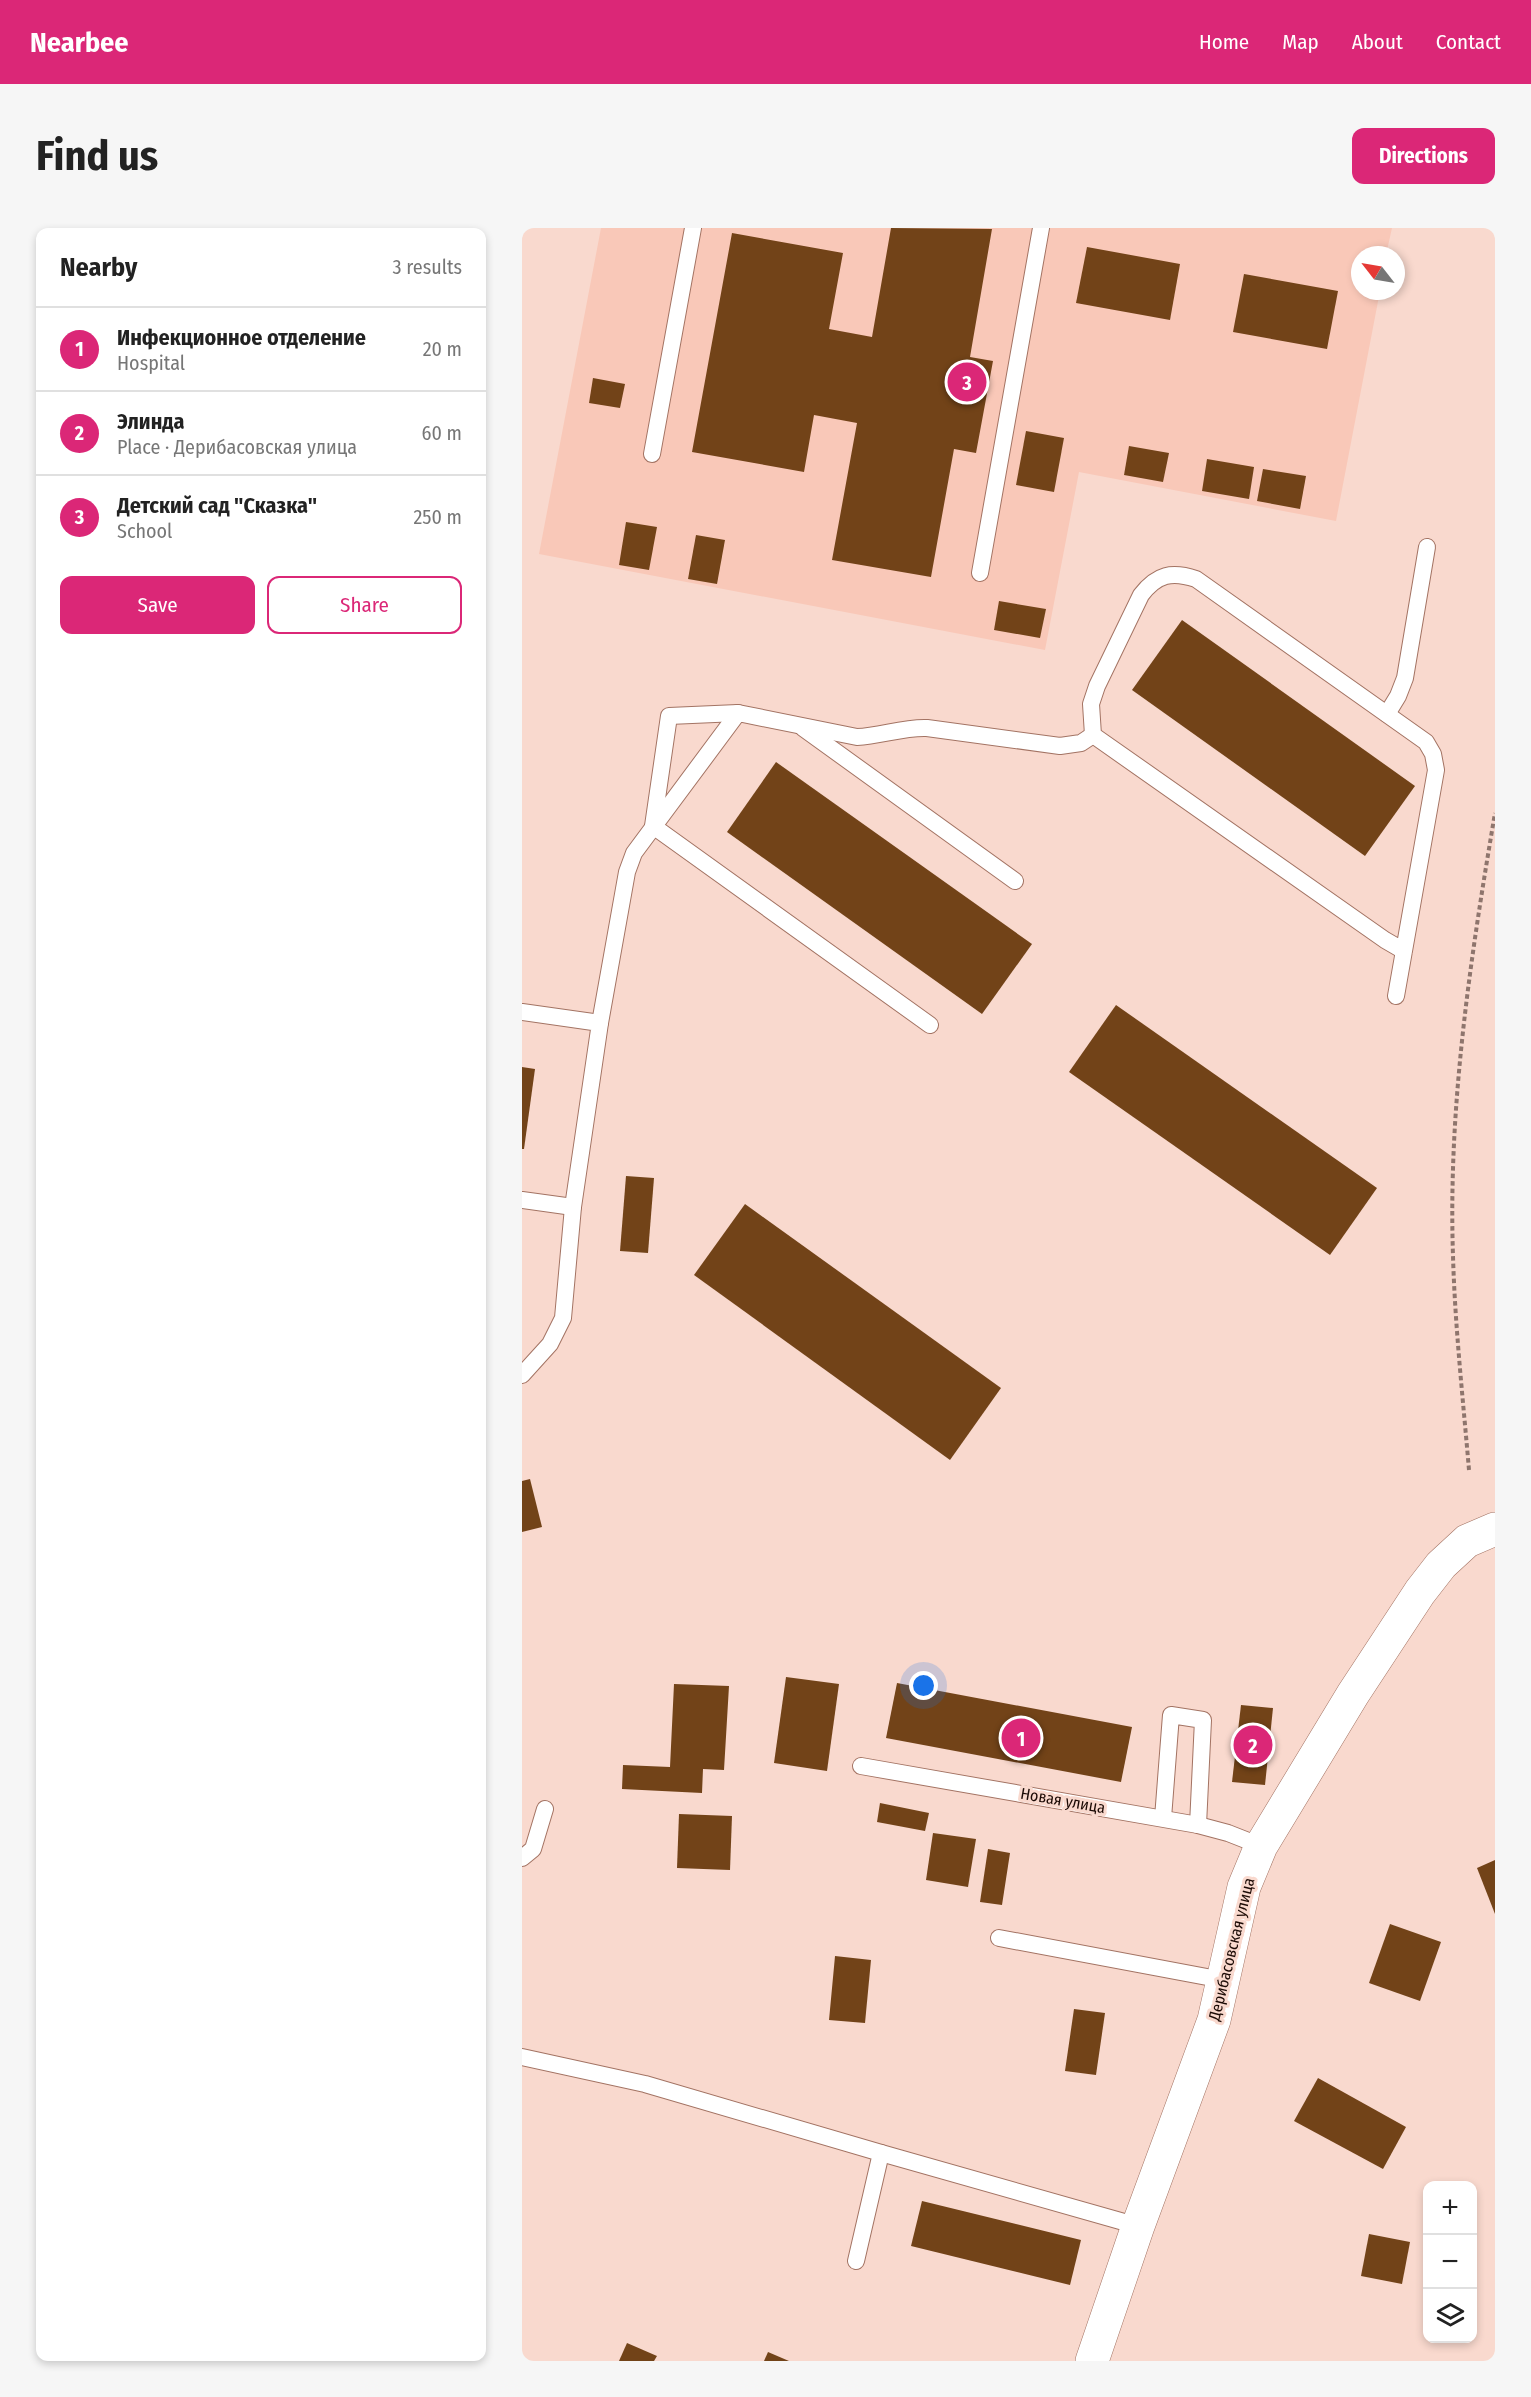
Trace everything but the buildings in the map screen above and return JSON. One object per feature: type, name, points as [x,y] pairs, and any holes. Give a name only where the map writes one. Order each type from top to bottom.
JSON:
[{"type":"street","name":"Дерибасовская улица","points":[[1092,2361],[1138,2226],[1214,2020],[1244,1887],[1261,1846],[1347,1703],[1420,1592],[1441,1565],[1467,1541],[1495,1529]]},
{"type":"lane","points":[[652,454],[693,228]]},
{"type":"lane","points":[[980,573],[1041,228]]},
{"type":"lane","points":[[1387,714],[1406,678],[1427,548]]},
{"type":"lane","points":[[1093,735],[1091,704],[1097,686],[1141,595],[1150,583],[1164,576],[1181,574],[1196,579],[1426,742],[1433,754],[1436,770],[1396,996]]},
{"type":"lane","points":[[653,826],[669,716],[738,712],[857,737],[872,736],[909,727],[1060,746],[1081,743],[1093,735]]},
{"type":"lane","points":[[522,1375],[550,1344],[563,1318],[573,1208],[600,1023],[627,872],[634,853],[738,712]]},
{"type":"lane","points":[[797,724],[1015,881]]},
{"type":"lane","points":[[1093,735],[1385,940],[1404,951]]},
{"type":"lane","points":[[653,826],[930,1025]]},
{"type":"lane","points":[[522,1012],[600,1023]]},
{"type":"lane","points":[[522,1200],[573,1208]]},
{"type":"lane","points":[[1163,1818],[1171,1715],[1203,1720],[1198,1825]]},
{"type":"lane","name":"Новая улица","points":[[861,1766],[1198,1825],[1228,1833],[1261,1846]]},
{"type":"lane","points":[[522,1858],[533,1849],[545,1809]]},
{"type":"lane","points":[[999,1938],[1223,1980]]},
{"type":"lane","points":[[522,2057],[645,2084],[1138,2226]]},
{"type":"lane","points":[[856,2261],[881,2153]]},
{"type":"path","points":[[1469,1470],[1453,1256],[1454,1149],[1460,1052],[1473,944],[1495,813]]},
{"type":"shaded area","points":[[601,228],[1392,228],[1388,246],[1351,246],[1351,300],[1378,300],[1336,521],[1079,472],[1045,650],[539,554]]},
{"type":"place","name":"Детский сад \"Сказка\"","points":[[967,382]]},
{"type":"place","name":"Инфекционное отделение","points":[[1021,1738]]},
{"type":"place","name":"Элинда","points":[[1253,1745]]}]
